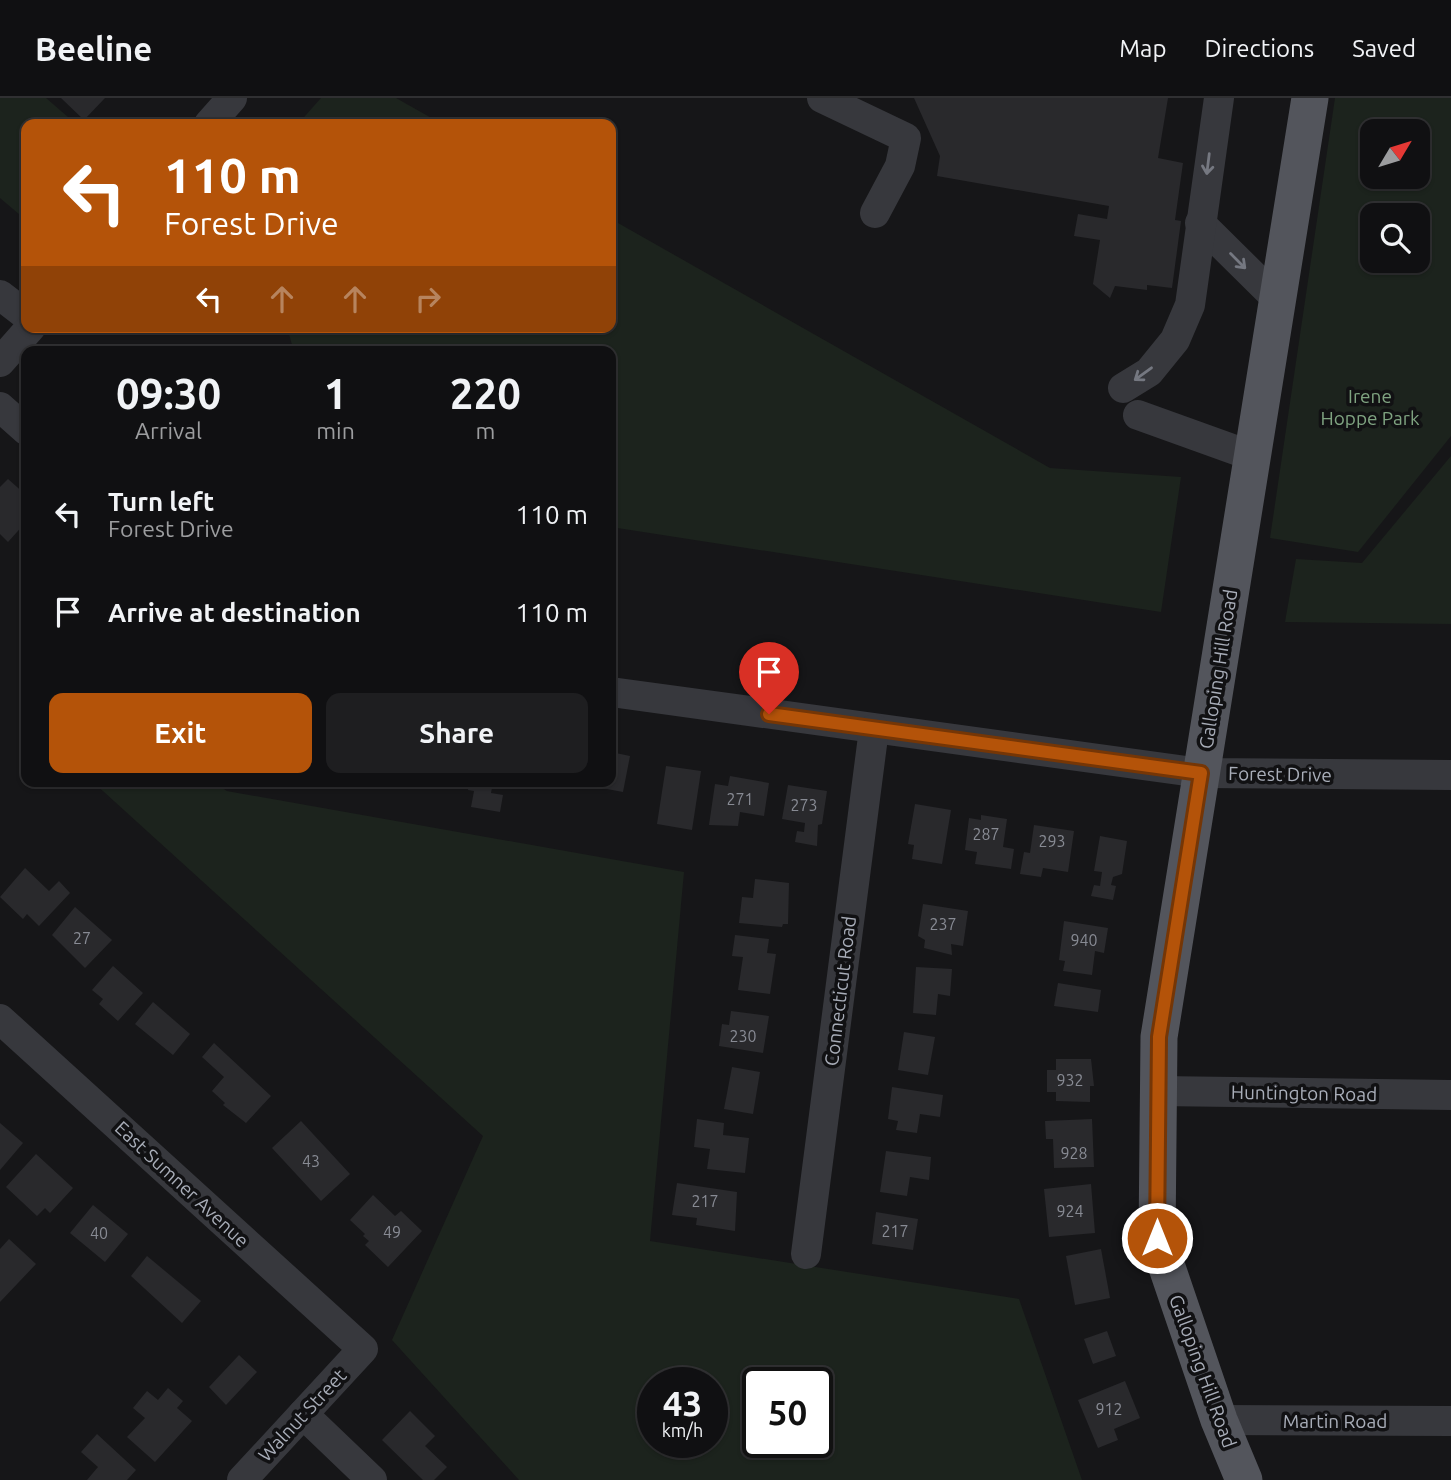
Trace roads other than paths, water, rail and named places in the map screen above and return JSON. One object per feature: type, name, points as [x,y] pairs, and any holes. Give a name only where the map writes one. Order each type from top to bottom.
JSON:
[{"type":"main road","name":"Galloping Hill Road","points":[[1244,1480],[1219,1420],[1157,1238],[1159,1037],[1310,98]]},
{"type":"street","points":[[213,119],[232,98]]},
{"type":"street","points":[[822,98],[906,138],[900,166],[875,213]]},
{"type":"street","points":[[1123,388],[1149,372],[1175,340],[1190,305],[1219,98]]},
{"type":"street","points":[[1200,223],[1276,298]]},
{"type":"street","points":[[0,295],[21,311]]},
{"type":"street","points":[[0,362],[26,333]]},
{"type":"street","points":[[0,407],[21,426]]},
{"type":"street","points":[[1138,415],[1252,456]]},
{"type":"street","name":"Forest Drive","points":[[616,693],[1201,773],[1451,775]]},
{"type":"street","name":"Connecticut Road","points":[[806,1254],[874,729]]},
{"type":"street","name":"East Sumner Avenue","points":[[0,1019],[363,1349]]},
{"type":"street","name":"Huntington Road","points":[[1158,1091],[1451,1095]]},
{"type":"street","name":"Walnut Street","points":[[242,1480],[363,1349]]},
{"type":"street","points":[[303,1414],[372,1480]]},
{"type":"street","name":"Martin Road","points":[[1219,1420],[1451,1421]]},
{"type":"park label","name":"Irene Hoppe Park","points":[[1370,407]]}]
